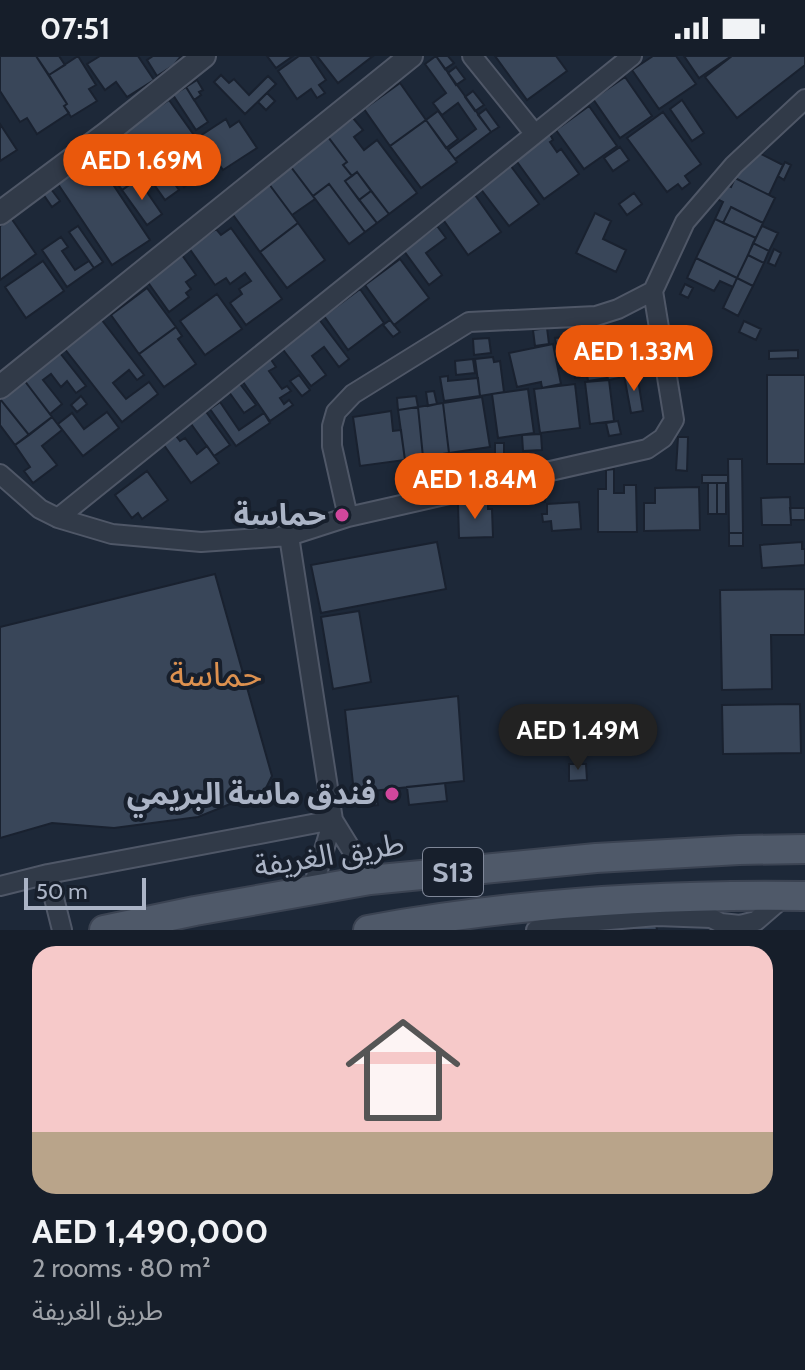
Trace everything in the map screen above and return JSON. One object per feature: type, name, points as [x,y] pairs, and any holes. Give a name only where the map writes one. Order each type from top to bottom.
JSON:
[{"type":"main road","name":"طريق الغريفة","points":[[104,930],[370,880],[596,858],[805,849]]},
{"type":"main road","name":"S13","points":[[368,930],[420,920],[603,901],[717,917],[795,896]]},
{"type":"street","points":[[0,213],[204,56]]},
{"type":"street","points":[[0,387],[411,56]]},
{"type":"street","points":[[472,56],[534,133]]},
{"type":"street","points":[[58,518],[632,56]]},
{"type":"street","points":[[0,474],[40,509],[58,518],[112,534],[201,542],[289,536],[348,517],[647,449],[668,433],[674,420],[653,291],[685,222],[734,165],[805,99]]},
{"type":"street","points":[[348,517],[332,446],[332,426],[336,412],[353,394],[469,322],[596,316],[618,309],[653,291]]},
{"type":"street","points":[[289,536],[333,820],[370,880]]},
{"type":"street","points":[[0,886],[48,874],[333,820]]},
{"type":"street","points":[[312,890],[333,820]]},
{"type":"street","points":[[48,874],[62,930]]},
{"type":"street","points":[[536,930],[574,923],[657,916],[717,917]]},
{"type":"building","points":[[0,56],[36,56],[67,104],[64,106],[69,113],[37,134],[27,118],[20,122],[0,91]]},
{"type":"building","points":[[36,56],[59,56],[65,65],[49,75]]},
{"type":"building","points":[[78,56],[96,85],[89,89],[97,101],[71,117],[64,106],[67,104],[49,75]]},
{"type":"building","points":[[100,56],[138,56],[154,80],[127,97],[116,82],[105,90],[87,64]]},
{"type":"building","points":[[153,56],[181,56],[174,65],[157,76],[147,60]]},
{"type":"building","points":[[267,56],[293,56],[276,68]]},
{"type":"building","points":[[299,56],[310,56],[326,80],[319,85],[325,93],[317,98],[311,89],[297,99],[278,71]]},
{"type":"building","points":[[317,56],[373,56],[338,83]]},
{"type":"building","points":[[436,56],[448,56],[454,63],[445,69]]},
{"type":"building","points":[[436,56],[491,132],[455,159],[448,150],[476,129],[458,103],[442,115],[433,103],[446,93],[425,64]]},
{"type":"building","points":[[495,56],[556,56],[567,71],[527,100]]},
{"type":"building","points":[[653,56],[676,56],[696,84],[659,109],[632,70]]},
{"type":"building","points":[[684,56],[729,56],[730,57],[699,78]]},
{"type":"building","points":[[732,56],[805,56],[805,65],[737,118],[705,77]]},
{"type":"building","points":[[456,67],[465,79],[456,85],[448,73]]},
{"type":"building","points":[[221,75],[229,83],[234,79],[249,95],[268,76],[276,84],[245,114],[214,82]]},
{"type":"building","points":[[625,77],[652,116],[620,138],[593,99]]},
{"type":"building","points":[[197,80],[203,90],[194,100],[186,87]]},
{"type":"building","points":[[400,83],[426,120],[390,146],[364,109]]},
{"type":"building","points":[[186,87],[208,122],[196,130],[173,95]]},
{"type":"building","points":[[473,91],[484,105],[475,111],[465,97]]},
{"type":"building","points":[[267,93],[275,101],[266,110],[258,102]]},
{"type":"building","points":[[169,100],[196,138],[122,190],[95,151]]},
{"type":"building","points":[[682,100],[704,133],[692,141],[670,109]]},
{"type":"building","points":[[589,106],[617,146],[584,169],[556,130]]},
{"type":"building","points":[[486,109],[499,127],[491,132],[478,115]]},
{"type":"building","points":[[438,111],[458,139],[446,148],[426,120]]},
{"type":"building","points":[[663,112],[701,164],[685,176],[690,183],[682,189],[678,184],[667,192],[627,138]]},
{"type":"building","points":[[353,118],[363,130],[354,137],[364,150],[377,140],[417,193],[389,214],[357,172],[352,176],[343,165],[347,162],[328,137]]},
{"type":"building","points":[[226,119],[230,127],[239,121],[257,148],[223,170],[200,136]]},
{"type":"building","points":[[426,120],[457,162],[421,188],[390,146]]},
{"type":"building","points":[[0,124],[17,150],[0,161]]},
{"type":"building","points":[[323,130],[347,162],[343,165],[352,176],[345,181],[377,223],[365,232],[329,184],[313,196],[291,167],[297,163],[290,154]]},
{"type":"building","points":[[550,134],[553,140],[550,142],[557,152],[561,149],[579,174],[544,199],[515,159]]},
{"type":"building","points":[[620,147],[629,160],[613,171],[604,158]]},
{"type":"building","points":[[757,152],[783,165],[769,195],[735,178],[746,154]]},
{"type":"building","points":[[94,156],[150,240],[112,265],[56,181]]},
{"type":"building","points":[[177,159],[180,164],[186,160],[197,178],[184,187],[169,164]]},
{"type":"building","points":[[785,162],[791,165],[784,180],[778,176]]},
{"type":"building","points":[[160,163],[179,190],[165,200],[146,173]]},
{"type":"building","points":[[510,165],[539,204],[509,226],[480,188]]},
{"type":"building","points":[[291,167],[315,199],[292,215],[269,184]]},
{"type":"building","points":[[357,172],[371,191],[359,200],[345,181]]},
{"type":"building","points":[[735,178],[775,198],[763,223],[731,207],[723,223],[715,219],[723,202],[717,199],[724,184],[731,187]]},
{"type":"building","points":[[138,179],[162,214],[147,225],[122,190]]},
{"type":"building","points":[[269,184],[298,223],[260,252],[231,212]]},
{"type":"building","points":[[329,184],[365,232],[349,244],[313,196]]},
{"type":"building","points":[[51,189],[60,201],[52,207],[43,194]]},
{"type":"building","points":[[371,191],[389,214],[377,223],[359,200]]},
{"type":"building","points":[[634,193],[642,204],[627,215],[619,204]]},
{"type":"building","points":[[475,195],[501,232],[468,255],[442,218]]},
{"type":"building","points":[[731,207],[763,223],[756,238],[723,223]]},
{"type":"building","points":[[595,213],[611,221],[603,239],[626,250],[616,272],[576,253]]},
{"type":"building","points":[[11,218],[36,254],[0,280],[0,226]]},
{"type":"building","points":[[715,219],[756,238],[737,278],[696,258]]},
{"type":"building","points":[[298,223],[325,260],[287,288],[260,252]]},
{"type":"building","points":[[78,226],[103,262],[94,268],[69,232]]},
{"type":"building","points":[[437,226],[446,238],[426,253],[442,275],[429,285],[404,251]]},
{"type":"building","points":[[762,226],[778,233],[769,251],[753,243]]},
{"type":"building","points":[[231,228],[282,299],[246,325],[230,303],[242,294],[239,289],[251,281],[245,273],[230,284],[226,278],[215,285],[189,248],[216,229],[221,235]]},
{"type":"building","points":[[61,237],[68,247],[62,251],[75,270],[89,261],[94,268],[67,287],[42,250]]},
{"type":"building","points":[[753,243],[769,251],[764,263],[748,255]]},
{"type":"building","points":[[774,249],[781,253],[775,266],[768,263]]},
{"type":"building","points":[[182,255],[196,275],[186,282],[191,289],[186,293],[189,297],[169,312],[147,281]]},
{"type":"building","points":[[748,255],[764,263],[753,286],[737,278]]},
{"type":"building","points":[[696,258],[737,278],[733,287],[720,281],[714,291],[687,278]]},
{"type":"building","points":[[400,259],[429,298],[394,325],[365,285]]},
{"type":"building","points":[[43,261],[64,291],[26,318],[5,287]]},
{"type":"building","points":[[737,278],[753,286],[738,316],[723,308]]},
{"type":"building","points":[[685,284],[693,288],[688,298],[680,294]]},
{"type":"building","points":[[147,288],[176,327],[139,354],[111,315]]},
{"type":"building","points":[[360,289],[384,323],[348,350],[324,316]]},
{"type":"building","points":[[217,294],[242,329],[205,355],[180,321]]},
{"type":"building","points":[[318,318],[349,359],[339,367],[324,347],[312,356],[326,375],[311,386],[281,347]]},
{"type":"building","points":[[101,319],[144,375],[137,380],[129,370],[113,383],[126,399],[149,382],[158,394],[122,422],[64,348]]},
{"type":"building","points":[[390,320],[400,332],[393,337],[383,325]]},
{"type":"building","points":[[744,321],[761,329],[756,340],[739,332]]},
{"type":"building","points":[[176,327],[182,336],[178,339],[196,364],[164,387],[139,354]]},
{"type":"building","points":[[547,328],[549,344],[535,346],[533,330]]},
{"type":"building","points":[[581,335],[587,376],[575,378],[573,366],[570,367],[566,337]]},
{"type":"building","points":[[566,337],[570,367],[560,368],[555,338]]},
{"type":"building","points":[[489,338],[491,353],[474,355],[473,339]]},
{"type":"building","points":[[553,344],[561,384],[542,388],[541,382],[517,387],[509,353]]},
{"type":"building","points":[[798,350],[798,358],[769,359],[769,351]]},
{"type":"building","points":[[60,353],[86,386],[76,393],[67,381],[61,387],[51,374],[43,380],[62,404],[50,414],[24,380]]},
{"type":"building","points":[[615,353],[619,378],[608,380],[604,355]]},
{"type":"building","points":[[493,357],[494,362],[500,361],[504,392],[480,396],[475,359]]},
{"type":"building","points":[[270,358],[276,367],[269,371],[282,389],[287,386],[291,391],[280,398],[284,404],[289,400],[293,405],[270,421],[241,379]]},
{"type":"building","points":[[473,359],[475,373],[456,375],[455,361]]},
{"type":"building","points":[[605,364],[607,378],[588,381],[586,367]]},
{"type":"building","points":[[637,373],[643,411],[631,413],[624,375]]},
{"type":"building","points":[[299,375],[310,390],[302,396],[290,381]]},
{"type":"building","points":[[767,375],[805,375],[805,464],[767,464]]},
{"type":"building","points":[[448,376],[448,381],[478,378],[480,396],[444,401],[440,377]]},
{"type":"building","points":[[24,380],[52,417],[29,435],[0,399]]},
{"type":"building","points":[[609,380],[614,421],[590,424],[585,382]]},
{"type":"building","points":[[240,384],[256,405],[244,413],[229,392]]},
{"type":"building","points":[[575,384],[580,428],[540,433],[534,389]]},
{"type":"building","points":[[528,389],[534,433],[498,438],[492,394]]},
{"type":"building","points":[[434,391],[437,404],[428,406],[426,392]]},
{"type":"building","points":[[81,396],[87,404],[77,412],[71,405]]},
{"type":"building","points":[[416,396],[418,407],[398,410],[397,398]]},
{"type":"building","points":[[482,397],[490,447],[449,453],[443,403]]},
{"type":"building","points":[[0,399],[29,435],[15,445],[0,425]]},
{"type":"building","points":[[220,402],[239,430],[264,413],[270,423],[236,446],[210,409]]},
{"type":"building","points":[[443,403],[449,453],[423,457],[418,407]]},
{"type":"building","points":[[418,407],[423,457],[405,460],[398,410]]},
{"type":"building","points":[[204,409],[230,445],[214,456],[189,421]]},
{"type":"building","points":[[391,411],[393,431],[401,430],[405,460],[360,466],[353,417]]},
{"type":"building","points":[[107,412],[119,428],[83,456],[58,424],[72,413],[84,429]]},
{"type":"building","points":[[52,417],[62,430],[42,446],[57,465],[33,483],[24,471],[30,467],[15,445]]},
{"type":"building","points":[[618,421],[621,434],[609,436],[606,423]]},
{"type":"building","points":[[173,432],[180,441],[185,438],[197,454],[207,446],[219,463],[191,483],[161,441]]},
{"type":"building","points":[[541,434],[542,450],[523,451],[522,435]]},
{"type":"building","points":[[678,437],[688,437],[687,471],[676,470]]},
{"type":"building","points":[[495,443],[504,443],[504,458],[495,458]]},
{"type":"building","points":[[728,459],[742,459],[743,533],[729,533]]},
{"type":"building","points":[[614,469],[614,493],[624,493],[624,485],[636,485],[637,532],[598,532],[598,489],[606,489],[606,470]]},
{"type":"building","points":[[147,471],[168,500],[142,519],[138,513],[132,518],[115,495]]},
{"type":"building","points":[[702,475],[728,475],[728,483],[702,483]]},
{"type":"building","points":[[708,483],[717,483],[717,514],[708,514]]},
{"type":"building","points":[[717,483],[726,483],[726,514],[717,514]]},
{"type":"building","points":[[534,487],[545,487],[545,502],[533,502]]},
{"type":"building","points":[[699,487],[700,530],[644,531],[644,503],[655,503],[655,488]]},
{"type":"building","points":[[500,491],[501,504],[489,505],[488,492]]},
{"type":"building","points":[[790,497],[791,525],[762,525],[761,498]]},
{"type":"building","points":[[579,502],[581,529],[552,531],[551,521],[543,522],[542,514],[547,514],[547,504]]},
{"type":"building","points":[[488,503],[488,509],[492,509],[493,537],[459,538],[458,504]]},
{"type":"building","points":[[790,508],[805,508],[805,520],[791,520]]},
{"type":"building","points":[[729,533],[743,533],[743,546],[729,546]]},
{"type":"building","points":[[437,542],[446,589],[321,613],[311,565]]},
{"type":"building","points":[[802,542],[805,565],[762,568],[760,545]]},
{"type":"building","points":[[215,574],[272,776],[265,790],[198,817],[114,828],[52,823],[0,838],[0,627]]},
{"type":"building","points":[[805,589],[805,635],[771,635],[772,689],[722,690],[720,590]]},
{"type":"building","points":[[359,611],[371,682],[333,689],[321,617]]},
{"type":"building","points":[[458,696],[464,781],[354,793],[345,710]]},
{"type":"building","points":[[800,704],[801,753],[723,754],[722,705]]},
{"type":"building","points":[[569,764],[586,764],[587,780],[569,781]]},
{"type":"building","points":[[445,783],[447,801],[409,805],[407,787]]},
{"type":"building","points":[[376,791],[378,805],[368,806],[366,792]]},
{"type":"building","points":[[656,924],[657,930],[615,930]]},
{"type":"place","name":"حماسة","points":[[342,515]]},
{"type":"place","name":"فندق ماسة البريمي","points":[[392,794]]},
{"type":"district","name":"حماسة","points":[[216,674]]}]
